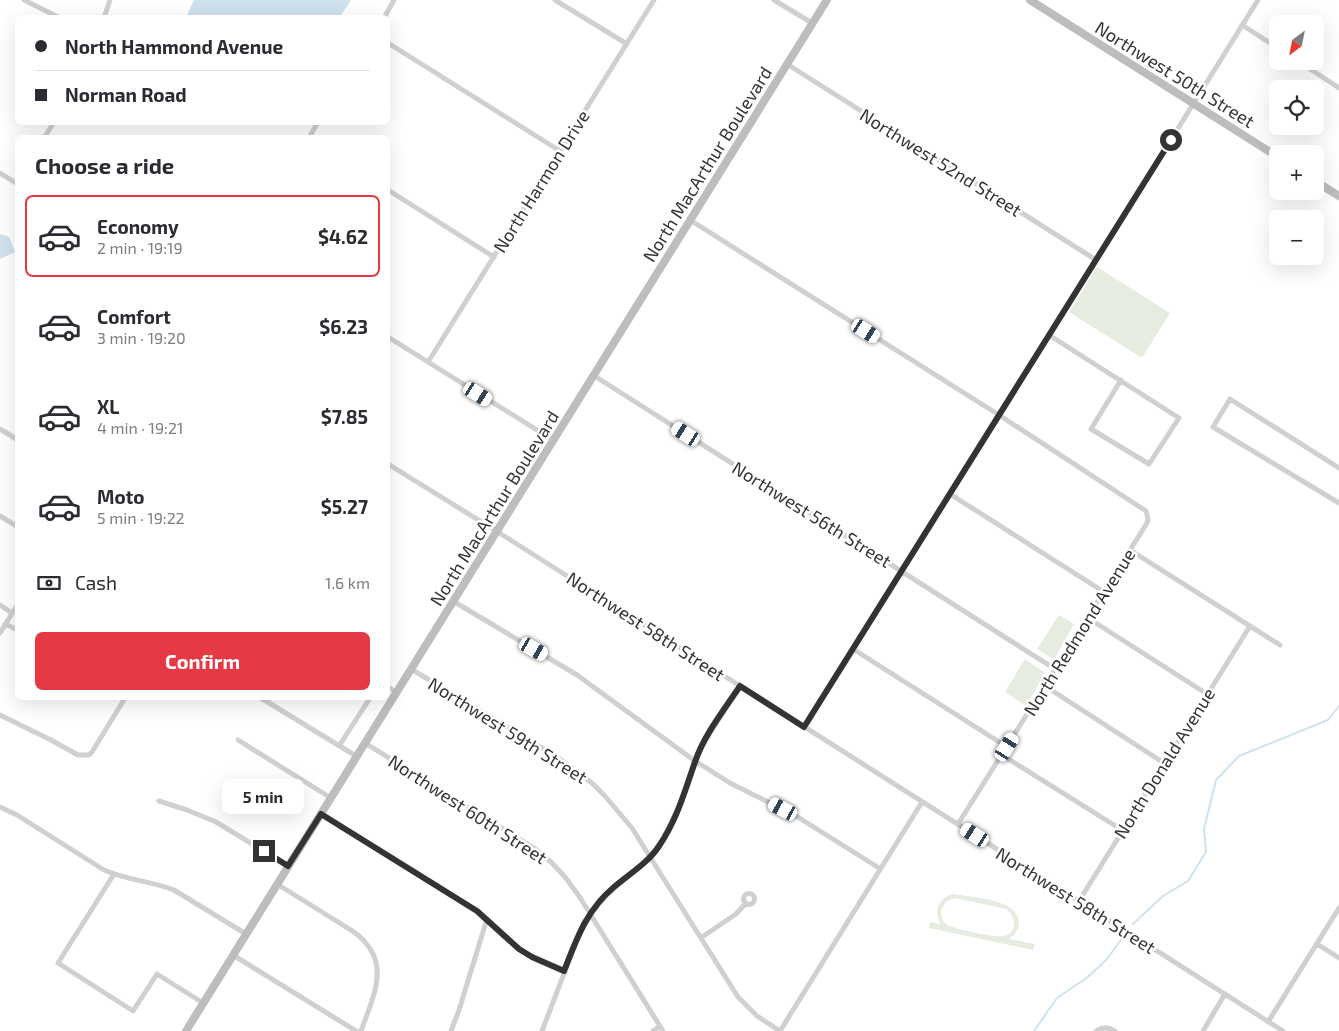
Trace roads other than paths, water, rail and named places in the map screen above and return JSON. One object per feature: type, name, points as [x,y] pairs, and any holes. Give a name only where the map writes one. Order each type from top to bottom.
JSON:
[{"type":"main road","name":"North MacArthur Boulevard","points":[[186,1031],[827,0]]},
{"type":"main road","name":"Northwest 50th Street","points":[[1030,0],[1269,151]]},
{"type":"main road","points":[[1324,187],[1339,196]]},
{"type":"street","points":[[24,0],[54,15]]},
{"type":"street","points":[[105,15],[110,0]]},
{"type":"street","points":[[386,15],[394,0]]},
{"type":"street","points":[[555,0],[626,44]]},
{"type":"street","name":"North Harmon Drive","points":[[428,362],[654,0]]},
{"type":"street","points":[[774,0],[812,24]]},
{"type":"street","points":[[804,727],[1258,0]]},
{"type":"street","points":[[1242,25],[1269,42]]},
{"type":"street","points":[[390,44],[560,151]]},
{"type":"street","name":"Northwest 52nd Street","points":[[787,64],[1096,260]]},
{"type":"street","points":[[1312,70],[1339,88]]},
{"type":"street","points":[[0,173],[15,182]]},
{"type":"street","points":[[390,191],[494,257]]},
{"type":"street","points":[[690,220],[999,415]]},
{"type":"street","points":[[1049,335],[1121,380],[1179,418],[1149,464],[1091,428],[1121,380]]},
{"type":"street","points":[[390,338],[553,440]]},
{"type":"street","name":"Northwest 56th Street","points":[[593,376],[1056,669]]},
{"type":"street","points":[[1339,468],[1230,399],[1213,427],[1339,503]]},
{"type":"street","name":"North Redmond Avenue","points":[[958,824],[1130,550],[1147,522],[1148,514],[1143,508],[999,415]]},
{"type":"street","points":[[0,429],[15,438]]},
{"type":"street","name":"Northwest 58th Street","points":[[390,465],[1283,1031]]},
{"type":"street","points":[[950,494],[1104,592]]},
{"type":"street","points":[[0,516],[15,524]]},
{"type":"street","points":[[1130,550],[1280,645]]},
{"type":"street","points":[[453,601],[577,675],[695,761],[730,783],[796,816],[880,868]]},
{"type":"street","points":[[0,605],[12,613]]},
{"type":"street","points":[[0,633],[15,608]]},
{"type":"street","points":[[1088,618],[1207,694]]},
{"type":"street","points":[[6,624],[15,628]]},
{"type":"street","name":"North Donald Avenue","points":[[1079,901],[1250,626]]},
{"type":"street","points":[[853,649],[1007,747]]},
{"type":"street","name":"Northwest 59th Street","points":[[411,669],[573,768],[592,783],[617,809],[650,857],[738,997],[757,1016],[780,1031]]},
{"type":"street","points":[[542,1031],[580,930],[590,913],[613,888],[650,857],[659,846],[675,817],[695,761],[707,737],[740,686]]},
{"type":"street","points":[[1045,686],[1164,763]]},
{"type":"street","points":[[390,688],[396,692]]},
{"type":"street","points":[[0,715],[78,755],[88,755],[92,752],[124,700]]},
{"type":"street","points":[[264,700],[356,756]]},
{"type":"street","points":[[339,746],[369,700]]},
{"type":"street","points":[[238,740],[331,798]]},
{"type":"street","name":"Northwest 60th Street","points":[[365,743],[534,848],[551,862],[565,877],[590,913],[662,1029]]},
{"type":"street","points":[[1002,755],[1122,830]]},
{"type":"street","points":[[159,801],[216,822],[288,866]]},
{"type":"street","points":[[780,1031],[922,802]]},
{"type":"street","points":[[0,807],[114,874],[174,890],[246,934]]},
{"type":"street","points":[[321,814],[477,911],[519,949],[564,971]]},
{"type":"street","points":[[114,874],[58,963],[133,1012],[157,974],[203,1003]]},
{"type":"street","points":[[277,884],[354,932],[362,938],[373,954],[378,973],[377,982],[360,1031]]},
{"type":"street","points":[[702,937],[736,914],[746,903]]},
{"type":"street","points":[[1268,1022],[1339,908]]},
{"type":"street","points":[[451,1031],[487,919]]},
{"type":"street","points":[[1317,944],[1339,958]]},
{"type":"street","points":[[233,955],[356,1031]]},
{"type":"street","points":[[1203,1031],[1226,994]]},
{"type":"street","points":[[1098,1030],[1111,1028],[1115,1031]]},
{"type":"street","points":[[653,1031],[662,1029]]},
{"type":"water","points":[[194,0],[351,0],[341,15],[187,15]]},
{"type":"water","points":[[0,234],[9,237],[15,252],[0,259]]},
{"type":"waterway","points":[[1133,924],[1163,896],[1188,881],[1206,852],[1204,829],[1216,780],[1239,756],[1328,720],[1339,706]]},
{"type":"waterway","points":[[1034,1031],[1057,998],[1088,977],[1107,959],[1125,934]]}]
